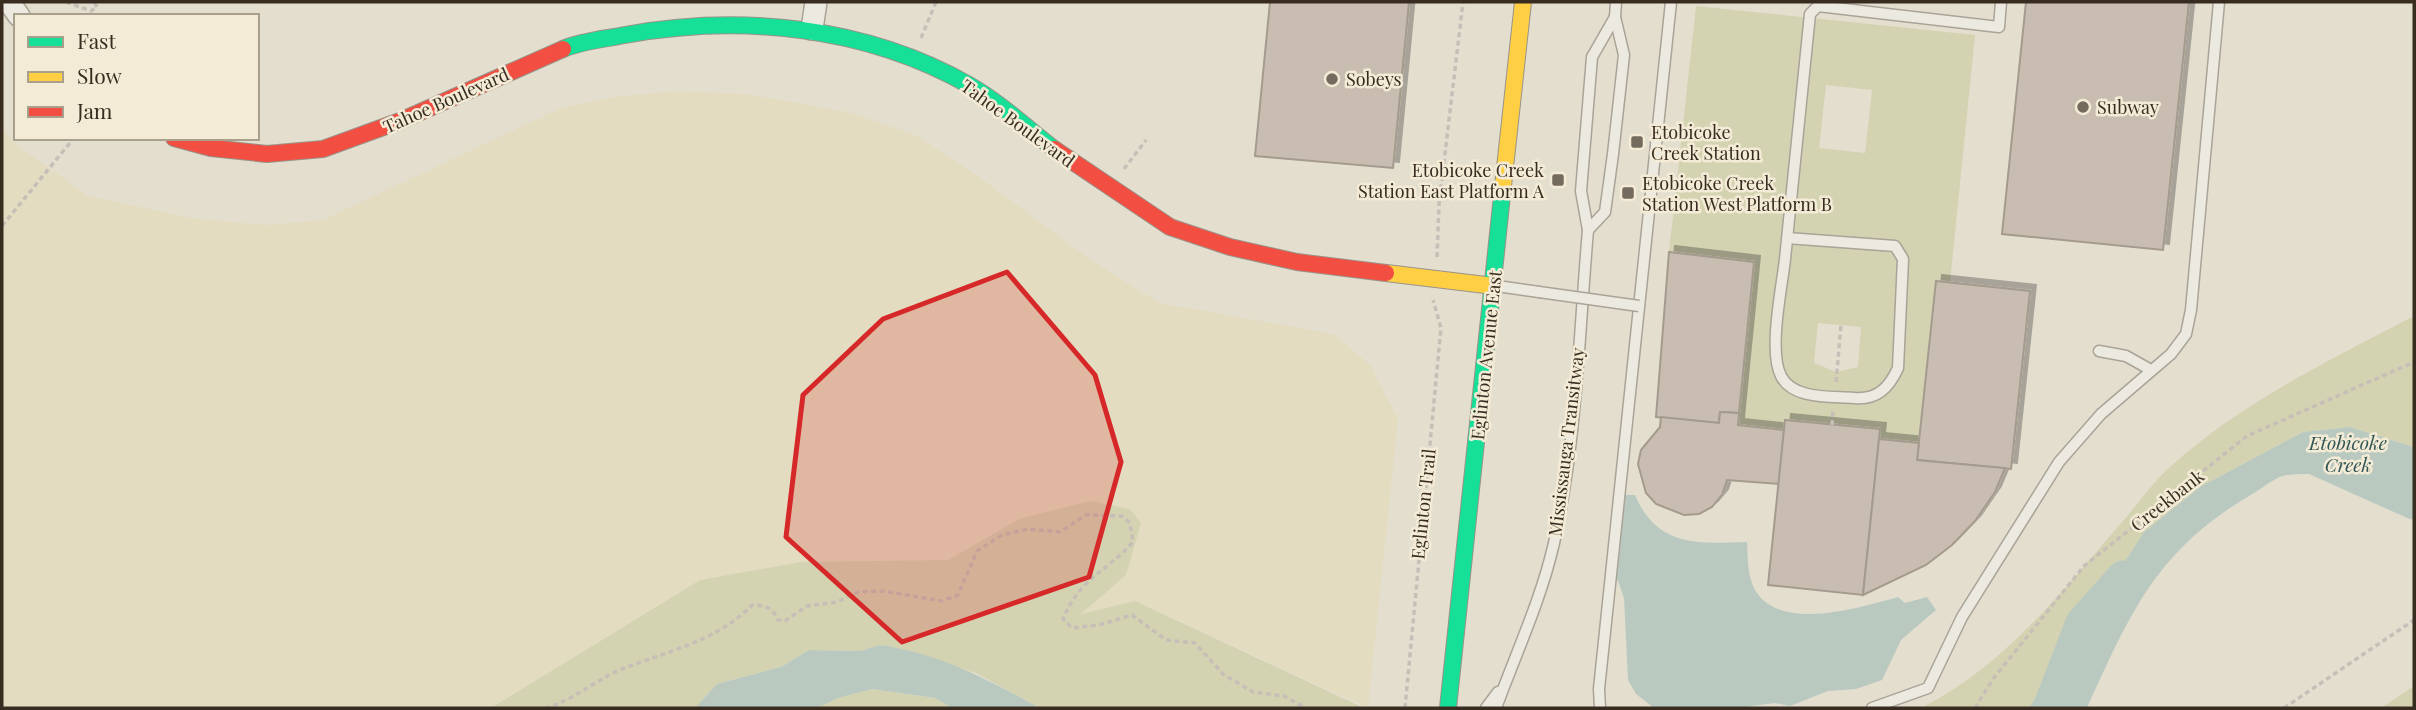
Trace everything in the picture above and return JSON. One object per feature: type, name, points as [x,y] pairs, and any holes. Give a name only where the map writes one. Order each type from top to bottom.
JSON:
[{"type":"street","points":[[812,29],[816,2]]},
{"type":"street","name":"Eglinton Avenue East","points":[[1448,708],[1523,2]]},
{"type":"street","name":"Tahoe Boulevard","points":[[181,140],[211,148],[267,153],[324,149],[400,121],[572,45],[638,31],[705,23],[770,24],[812,29],[912,59],[971,86],[1110,188],[1170,227],[1230,247],[1297,262],[1494,286]]},
{"type":"lane","name":"Mississauga Transitway","points":[[1588,230],[1605,212],[1613,154],[1625,55],[1615,17],[1616,2]]},
{"type":"lane","points":[[1600,708],[1614,539],[1671,2]]},
{"type":"lane","points":[[1787,238],[1895,246],[1903,259],[1898,368],[1891,383],[1868,399],[1810,394],[1793,389],[1782,377],[1777,364],[1778,325],[1810,14],[1818,6],[1999,27],[2001,2]]},
{"type":"lane","points":[[1872,708],[1928,688],[1962,617],[2059,462],[2101,414],[2171,354],[2186,334],[2191,310],[2219,2]]},
{"type":"lane","name":"Mississauga Transitway","points":[[1496,708],[1521,649],[1554,544],[1563,496],[1588,230],[1580,191],[1592,57],[1615,17]]},
{"type":"lane","points":[[1494,286],[1639,306]]},
{"type":"lane","points":[[2099,351],[2126,356],[2151,370]]},
{"type":"lane","name":"Mississauga Transitway","points":[[1486,708],[1521,649]]},
{"type":"path","points":[[66,2],[91,11],[97,8],[94,2]]},
{"type":"path","points":[[912,59],[936,2]]},
{"type":"path","points":[[1438,234],[1438,204],[1463,2]]},
{"type":"path","points":[[2,226],[72,140]]},
{"type":"path","points":[[1110,188],[1146,140]]},
{"type":"path","name":"Eglinton Trail","points":[[1405,708],[1441,328],[1433,301]]},
{"type":"path","points":[[1837,366],[1840,325]]},
{"type":"path","name":"Creekbank","points":[[1975,708],[1993,679],[2084,566],[2247,436],[2414,362]]},
{"type":"path","points":[[545,708],[561,704],[623,669],[645,663],[734,624],[752,606],[763,605],[775,612],[778,620],[785,621],[807,606],[838,602],[858,592],[883,591],[942,601],[958,595],[976,551],[1002,535],[1028,529],[1060,532],[1086,515],[1122,516],[1130,523],[1133,542],[1116,561],[1086,581],[1063,619],[1072,628],[1099,625],[1132,615],[1166,640],[1195,643],[1223,674],[1253,692],[1284,696],[1306,708]]},
{"type":"path","points":[[2284,708],[2414,620]]},
{"type":"highlighted area","points":[[1007,272],[1095,375],[1121,462],[1089,577],[902,642],[786,537],[803,395],[883,319]]},
{"type":"shaded area","points":[[676,91],[746,94],[848,112],[913,134],[972,172],[1094,262],[1160,303],[1334,334],[1370,365],[1398,419],[1368,708],[1135,601],[1079,615],[1019,519],[948,560],[801,562],[700,580],[491,708],[2,708],[2,129],[12,141],[88,196],[192,218],[265,225],[323,220],[561,108],[613,97]]},
{"type":"green space","points":[[1696,6],[1975,35],[1950,283],[1936,282],[1919,443],[1879,439],[1880,429],[1786,420],[1784,430],[1738,425],[1754,262],[1669,252]],"holes":[[[1826,85],[1872,90],[1865,153],[1819,148]],[[1818,323],[1861,327],[1858,367],[1836,372],[1814,363]]]},
{"type":"green space","points":[[2414,316],[2414,447],[2350,427],[2303,432],[2200,487],[2144,532],[2029,708],[1921,708],[1951,691],[2006,649],[2054,600],[2158,479],[2198,443],[2257,402]]},
{"type":"green space","points":[[1090,501],[1130,509],[1141,523],[1126,575],[1081,614],[1135,601],[1364,708],[1040,708],[976,673],[880,645],[860,651],[809,650],[781,667],[717,684],[695,708],[491,708],[700,580],[801,562],[948,560],[1019,519]]},
{"type":"green space","points":[[2414,686],[2414,708],[2381,708]]},
{"type":"green space","points":[[871,689],[935,698],[952,708],[817,708],[838,698]]},
{"type":"water","name":"Etobicoke Creek","points":[[2350,427],[2414,447],[2414,488],[2367,479],[2318,474],[2286,475],[2272,481],[2217,517],[2168,562],[2133,614],[2087,708],[2029,708],[2144,532],[2200,487],[2303,432]]},
{"type":"water","points":[[1613,495],[1635,495],[1655,525],[1681,539],[1712,543],[1747,542],[1749,572],[1755,590],[1767,603],[1783,611],[1801,614],[1843,611],[1898,597],[1905,603],[1927,597],[1936,610],[1901,640],[1882,680],[1856,689],[1828,691],[1790,706],[1775,703],[1736,708],[1654,708],[1636,694],[1628,680],[1624,598],[1618,581],[1607,574]]},
{"type":"water","points":[[880,645],[943,661],[1040,708],[952,708],[935,698],[872,689],[838,698],[817,708],[695,708],[717,684],[781,667],[809,650],[860,651]]},
{"type":"building","name":"Sobeys","points":[[1270,2],[1409,2],[1393,168],[1255,156]]},
{"type":"building","points":[[2026,2],[2189,2],[2163,250],[2002,234]]},
{"type":"building","points":[[1669,252],[1754,262],[1739,413],[1720,412],[1719,423],[1656,417]]},
{"type":"building","points":[[1936,281],[2030,291],[2011,469],[1917,460]]},
{"type":"building","points":[[1720,412],[1739,413],[1738,425],[1784,430],[1779,484],[1727,480],[1722,495],[1712,507],[1699,514],[1684,515],[1656,504],[1646,493],[1638,464],[1641,450],[1660,427],[1661,417],[1719,423]]},
{"type":"building","points":[[1785,420],[1880,429],[1863,595],[1768,585]]},
{"type":"building","points":[[1879,439],[1919,443],[1917,460],[2005,468],[1995,492],[1975,521],[1952,545],[1926,565],[1863,595]]},
{"type":"waterway","name":"Etobicoke Creek","points":[[2318,460],[2414,503]]},
{"type":"waterway","name":"Etobicoke Creek","points":[[2049,708],[2082,623],[2123,577]]},
{"type":"traffic: fast","points":[[563,49],[625,35],[713,26],[802,30],[845,38],[888,49],[969,85],[1002,107],[1054,149]]},
{"type":"traffic: fast","points":[[1448,708],[1503,186]]},
{"type":"traffic: slow","points":[[1503,186],[1523,2]]},
{"type":"traffic: slow","points":[[1386,273],[1494,286]]},
{"type":"traffic: jam","points":[[181,140],[211,148],[267,154],[323,149],[400,121],[563,49]]},
{"type":"traffic: jam","points":[[1054,149],[1170,227],[1230,247],[1297,262],[1386,273]]},
{"type":"place","name":"Sobeys","points":[[1332,79]]},
{"type":"place","name":"Subway","points":[[2083,107]]},
{"type":"place","name":"Etobicoke Creek Station","points":[[1637,142]]},
{"type":"place","name":"Etobicoke Creek Station East Platform A","points":[[1558,180]]},
{"type":"place","name":"Etobicoke Creek Station West Platform B","points":[[1628,193]]}]
